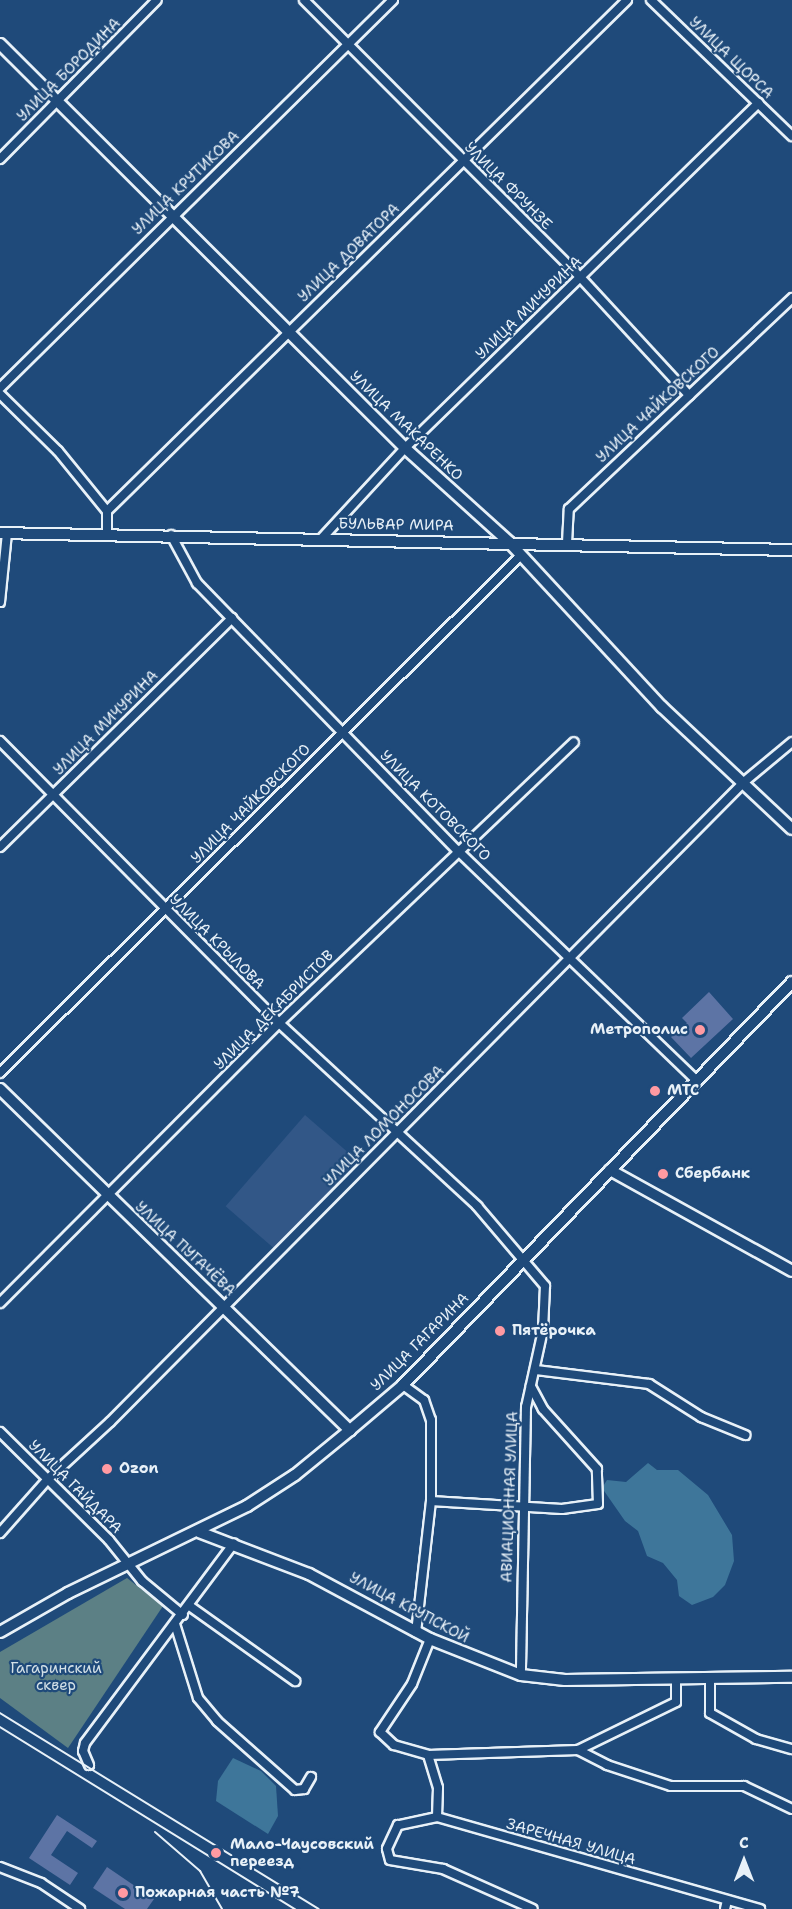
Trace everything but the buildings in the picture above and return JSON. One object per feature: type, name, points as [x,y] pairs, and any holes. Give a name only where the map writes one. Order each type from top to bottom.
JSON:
[{"type":"street","name":"УЛИЦА БОРОДИНА","points":[[0,159],[157,0]]},
{"type":"street","name":"УЛИЦА ФРУНЗЕ","points":[[304,0],[580,277],[689,395]]},
{"type":"street","name":"УЛИЦА КРУТИКОВА","points":[[0,388],[173,214],[393,0]]},
{"type":"street","name":"УЛИЦА ДОВАТОРА","points":[[107,511],[287,331],[465,161],[627,0]]},
{"type":"street","name":"УЛИЦА ЩОРСА","points":[[651,0],[792,136]]},
{"type":"street","name":"УЛИЦА МАКАРЕНКО","points":[[0,44],[173,214],[405,448],[510,543],[662,707],[745,781],[792,829]]},
{"type":"street","name":"УЛИЦА МИЧУРИНА","points":[[322,538],[405,448],[759,103]]},
{"type":"street","name":"УЛИЦА ЧАЙКОВСКОГО","points":[[567,543],[568,509],[792,298]]},
{"type":"street","points":[[0,394],[58,451],[107,511],[107,535]]},
{"type":"street","points":[[0,602],[3,533]]},
{"type":"street","name":"БУЛЬВАР МИРА","points":[[3,533],[567,543],[792,550]]},
{"type":"street","name":"УЛИЦА КОТОВСКОГО","points":[[171,536],[197,583],[457,849],[572,957],[697,1081]]},
{"type":"street","name":"УЛИЦА ЧАЙКОВСКОГО","points":[[0,1073],[521,555]]},
{"type":"street","name":"УЛИЦА МИЧУРИНА","points":[[0,847],[232,618]]},
{"type":"street","name":"УЛИЦА КРЫЛОВА","points":[[0,741],[279,1023],[398,1130],[523,1257]]},
{"type":"street","name":"УЛИЦА ДЕКАБРИСТОВ","points":[[0,1304],[279,1023],[457,849],[574,742]]},
{"type":"street","name":"УЛИЦА ЛОМОНОСОВА","points":[[0,1533],[48,1479],[110,1422],[222,1305],[572,957],[745,781],[792,742]]},
{"type":"street","name":"УЛИЦА ГАГАРИНА","points":[[0,1632],[128,1564],[199,1532],[295,1475],[350,1430],[403,1385],[523,1257],[792,982]]},
{"type":"street","name":"УЛИЦА ПУГАЧЁВА","points":[[0,1089],[107,1197],[350,1430]]},
{"type":"street","points":[[610,1170],[792,1271]]},
{"type":"street","name":"АВИАЦИОННАЯ УЛИЦА","points":[[520,1675],[518,1632],[525,1506],[526,1407],[536,1370],[545,1286],[523,1257]]},
{"type":"street","points":[[536,1370],[650,1384],[701,1418],[745,1435]]},
{"type":"street","points":[[403,1385],[424,1400],[430,1412],[431,1501],[416,1632]]},
{"type":"street","points":[[431,1501],[562,1509],[598,1504],[597,1469],[543,1409],[531,1386]]},
{"type":"street","name":"УЛИЦА ГАЙДАРА","points":[[0,1432],[128,1564],[183,1615]]},
{"type":"street","name":"УЛИЦА КРУПСКОЙ","points":[[199,1532],[234,1543],[365,1601],[430,1639],[520,1675],[565,1680],[792,1677]]},
{"type":"street","points":[[89,1765],[83,1751],[86,1743],[190,1607],[234,1543]]},
{"type":"street","points":[[190,1607],[296,1681]]},
{"type":"street","points":[[175,1624],[198,1698],[217,1721],[295,1790],[303,1789],[311,1777]]},
{"type":"street","points":[[430,1639],[412,1684],[380,1732],[394,1745],[428,1755],[578,1750],[676,1702],[675,1679]]},
{"type":"street","points":[[710,1679],[710,1713],[756,1739],[792,1749]]},
{"type":"street","points":[[578,1750],[607,1765],[671,1786],[744,1786],[792,1809]]},
{"type":"street","points":[[428,1755],[438,1788],[436,1817],[398,1825],[387,1849],[390,1860],[443,1869],[533,1909]]},
{"type":"street","name":"ЗАРЕЧНАЯ УЛИЦА","points":[[436,1817],[760,1909]]},
{"type":"street","points":[[0,1867],[41,1883],[80,1909]]},
{"type":"street","points":[[725,1909],[728,1900]]},
{"type":"shaded area","points":[[305,1115],[357,1160],[278,1252],[226,1206]]},
{"type":"shaded area","points":[[648,1463],[657,1470],[678,1470],[708,1495],[732,1535],[734,1561],[725,1585],[713,1597],[692,1605],[679,1596],[677,1580],[663,1563],[647,1556],[638,1531],[625,1521],[602,1488],[607,1480],[626,1482]]},
{"type":"shaded area","points":[[233,1758],[261,1771],[276,1786],[278,1816],[268,1834],[216,1801],[218,1781]]},
{"type":"green space","name":"Гагаринский сквер","points":[[127,1578],[163,1606],[68,1748],[0,1698],[0,1652]]},
{"type":"railway","points":[[0,1713],[318,1909]]},
{"type":"railway","points":[[0,1727],[295,1909]]},
{"type":"railway","points":[[155,1832],[200,1871],[222,1909]]},
{"type":"place","name":"Метрополис","points":[[700,1030]]},
{"type":"place","name":"МТС","points":[[655,1091]]},
{"type":"place","name":"Сбербанк","points":[[663,1174]]},
{"type":"place","name":"Пятёрочка","points":[[500,1331]]},
{"type":"place","name":"Ozon","points":[[107,1469]]},
{"type":"place","name":"Мало-Чаусовский переезд","points":[[216,1853]]},
{"type":"place","name":"Пожарная часть №7","points":[[123,1893]]}]
